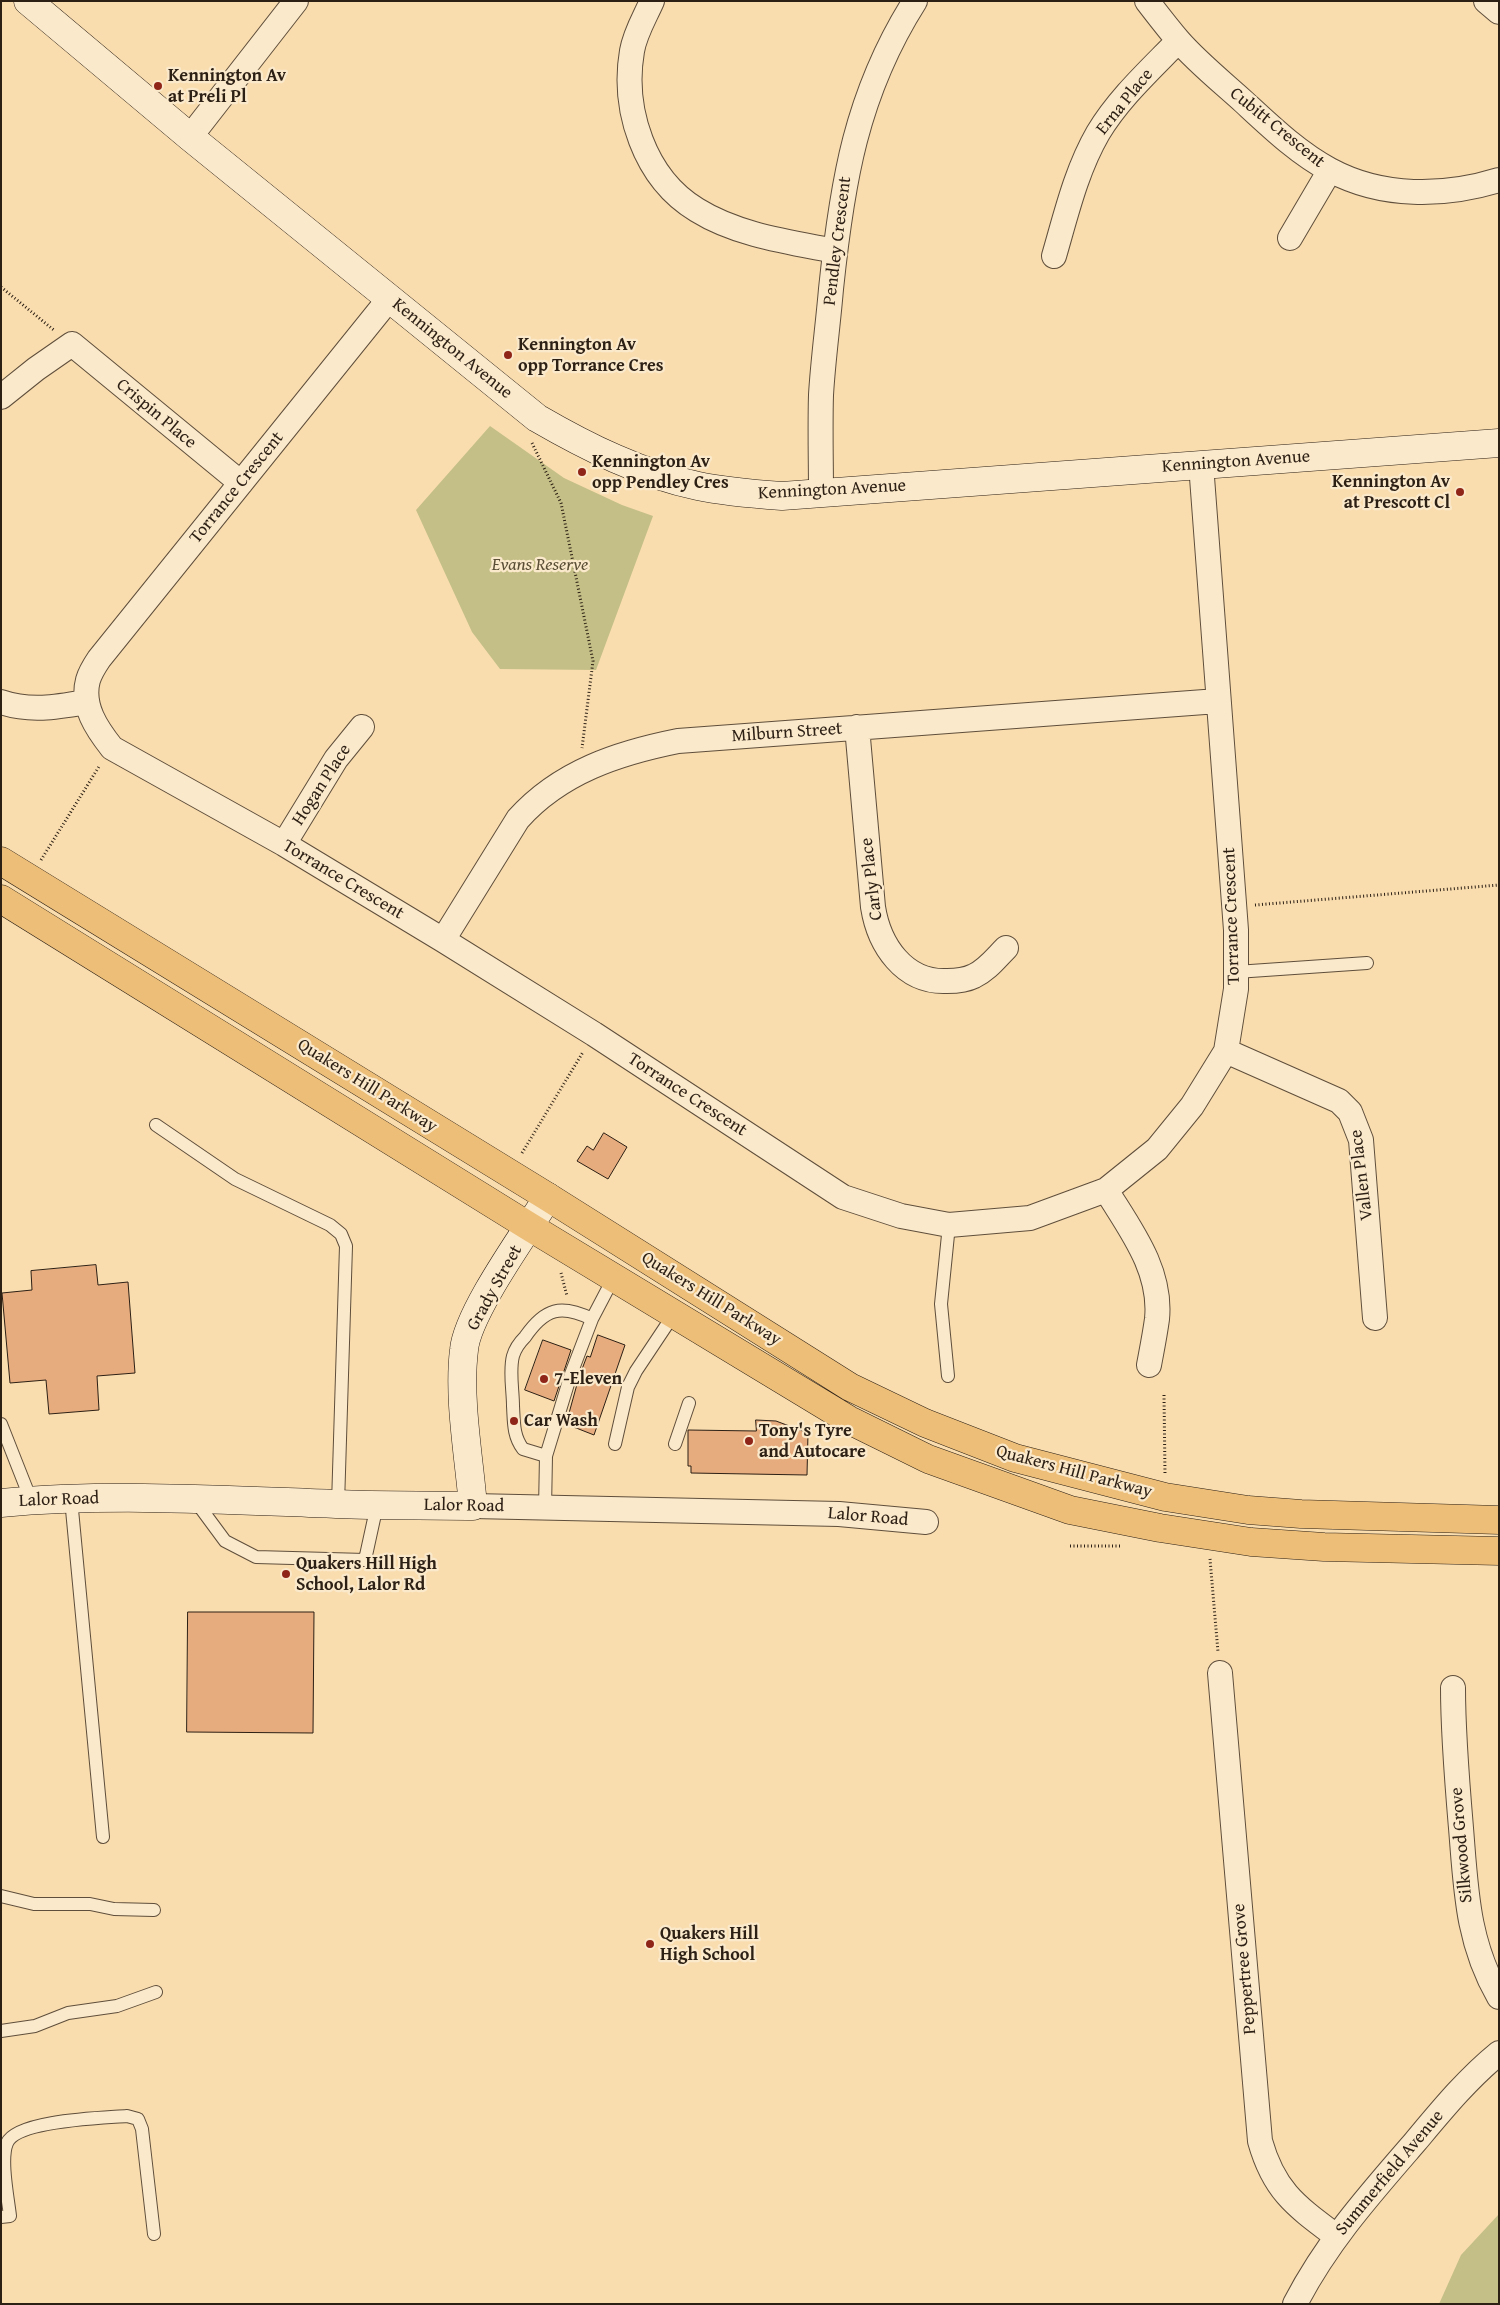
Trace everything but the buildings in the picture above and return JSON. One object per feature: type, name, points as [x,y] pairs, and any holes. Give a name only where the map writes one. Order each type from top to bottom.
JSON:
[{"type":"main road","name":"Quakers Hill Parkway","points":[[1,861],[548,1197],[850,1387],[925,1424],[1015,1458],[1165,1496],[1248,1510],[1327,1515],[1499,1520]]},
{"type":"main road","name":"Quakers Hill Parkway","points":[[1,899],[530,1226],[849,1420],[928,1459],[1070,1510],[1160,1528],[1251,1542],[1324,1547],[1499,1551]]},
{"type":"street","name":"Kennington Avenue","points":[[28,1],[190,136],[537,418],[581,444],[618,460],[697,486],[747,494],[782,496],[821,494],[1499,443]]},
{"type":"street","points":[[190,136],[296,1]]},
{"type":"street","points":[[652,1],[635,39],[630,83],[634,119],[640,139],[658,172],[685,201],[697,210],[735,228],[835,251]]},
{"type":"street","name":"Pendley Crescent","points":[[821,494],[821,396],[835,251],[845,178],[865,101],[889,46],[915,1]]},
{"type":"street","name":"Cubitt Crescent","points":[[1147,1],[1178,41],[1256,114],[1294,146],[1330,170],[1355,181],[1383,189],[1413,193],[1467,189],[1499,180]]},
{"type":"street","points":[[1486,1],[1499,12]]},
{"type":"street","name":"Erna Place","points":[[1054,256],[1075,186],[1098,133],[1135,84],[1178,41]]},
{"type":"street","points":[[1290,238],[1330,170]]},
{"type":"street","name":"Torrance Crescent","points":[[389,299],[98,658],[88,680],[86,702],[96,726],[112,748],[284,844],[443,940],[594,1034],[844,1197],[901,1216],[949,1225],[1030,1218],[1106,1190],[1157,1149],[1192,1106],[1226,1051],[1236,989],[1236,930],[1201,464]]},
{"type":"street","points":[[1,397],[36,369],[72,344]]},
{"type":"street","name":"Crispin Place","points":[[72,344],[241,483]]},
{"type":"street","name":"Milburn Street","points":[[443,940],[518,819],[534,801],[573,774],[644,748],[678,741],[1218,701]]},
{"type":"street","points":[[1,702],[17,708],[47,708],[86,702]]},
{"type":"street","name":"Hogan Place","points":[[284,844],[336,759],[362,727]]},
{"type":"street","name":"Carly Place","points":[[857,727],[873,907],[876,924],[889,951],[914,974],[929,980],[944,981],[973,977],[985,970],[1006,948]]},
{"type":"street","name":"Vallen Place","points":[[1226,1051],[1340,1101],[1355,1121],[1361,1140],[1375,1318]]},
{"type":"street","points":[[1106,1190],[1143,1250],[1154,1278],[1157,1317],[1149,1364]]},
{"type":"street","name":"Grady Street","points":[[473,1506],[463,1392],[464,1348],[473,1321],[548,1197]]},
{"type":"street","name":"Lalor Road","points":[[1,1503],[31,1500],[194,1498],[377,1505],[839,1514],[926,1522]]},
{"type":"street","name":"Peppertree Grove","points":[[1220,1673],[1260,2141],[1268,2166],[1279,2186],[1301,2209],[1336,2236]]},
{"type":"street","name":"Silkwood Grove","points":[[1452,1688],[1454,1741],[1469,1920],[1478,1952],[1499,1997]]},
{"type":"street","name":"Summerfield Avenue","points":[[1295,2304],[1311,2273],[1358,2207],[1461,2088],[1499,2053]]},
{"type":"lane","points":[[1236,972],[1367,962]]},
{"type":"lane","points":[[156,1125],[236,1180],[330,1225],[340,1234],[346,1246],[338,1504]]},
{"type":"lane","points":[[948,1376],[941,1304],[949,1225]]},
{"type":"lane","points":[[546,1509],[546,1456],[571,1374],[592,1319],[614,1277]]},
{"type":"lane","points":[[546,1456],[523,1449],[515,1436],[513,1355],[528,1331],[542,1317],[554,1312],[571,1310],[592,1319]]},
{"type":"lane","points":[[615,1444],[628,1387],[636,1370],[674,1314]]},
{"type":"lane","points":[[676,1444],[689,1404]]},
{"type":"lane","points":[[1,1424],[31,1500]]},
{"type":"lane","points":[[194,1498],[225,1541],[256,1557],[365,1560],[377,1505]]},
{"type":"lane","points":[[71,1499],[103,1837]]},
{"type":"lane","points":[[1,1896],[34,1904],[90,1904],[114,1909],[154,1910]]},
{"type":"lane","points":[[1,2031],[35,2026],[68,2013],[117,2006],[156,1992]]},
{"type":"lane","points":[[1,2217],[10,2216],[4,2158],[7,2142],[18,2133],[33,2126],[127,2116],[138,2119],[142,2129],[154,2234]]},
{"type":"path","points":[[1,287],[72,344]]},
{"type":"path","points":[[537,418],[531,441],[561,503],[593,661],[582,748],[573,774]]},
{"type":"path","points":[[40,862],[104,759]]},
{"type":"path","points":[[1255,905],[1499,885]]},
{"type":"path","points":[[519,1159],[594,1034]]},
{"type":"path","points":[[559,1268],[571,1310]]},
{"type":"path","points":[[1164,1395],[1165,1477]]},
{"type":"path","points":[[1210,1555],[1220,1673]]},
{"type":"green space","name":"Evans Reserve","points":[[490,426],[564,478],[622,505],[653,516],[596,670],[500,669],[472,632],[416,510]]},
{"type":"green space","points":[[1499,2214],[1499,2304],[1439,2304],[1461,2255]]},
{"type":"place","name":"Kennington Av at Preli Pl","points":[[158,86]]},
{"type":"place","name":"Kennington Av opp Torrance Cres","points":[[508,355]]},
{"type":"place","name":"Kennington Av opp Pendley Cres","points":[[582,472]]},
{"type":"place","name":"Kennington Av at Prescott Cl","points":[[1460,492]]},
{"type":"place","name":"7-Eleven","points":[[544,1379]]},
{"type":"place","name":"Car Wash","points":[[514,1421]]},
{"type":"place","name":"Tony's Tyre and Autocare","points":[[749,1441]]},
{"type":"place","name":"Quakers Hill High School, Lalor Rd","points":[[286,1574]]},
{"type":"place","name":"Quakers Hill High School","points":[[650,1944]]}]
